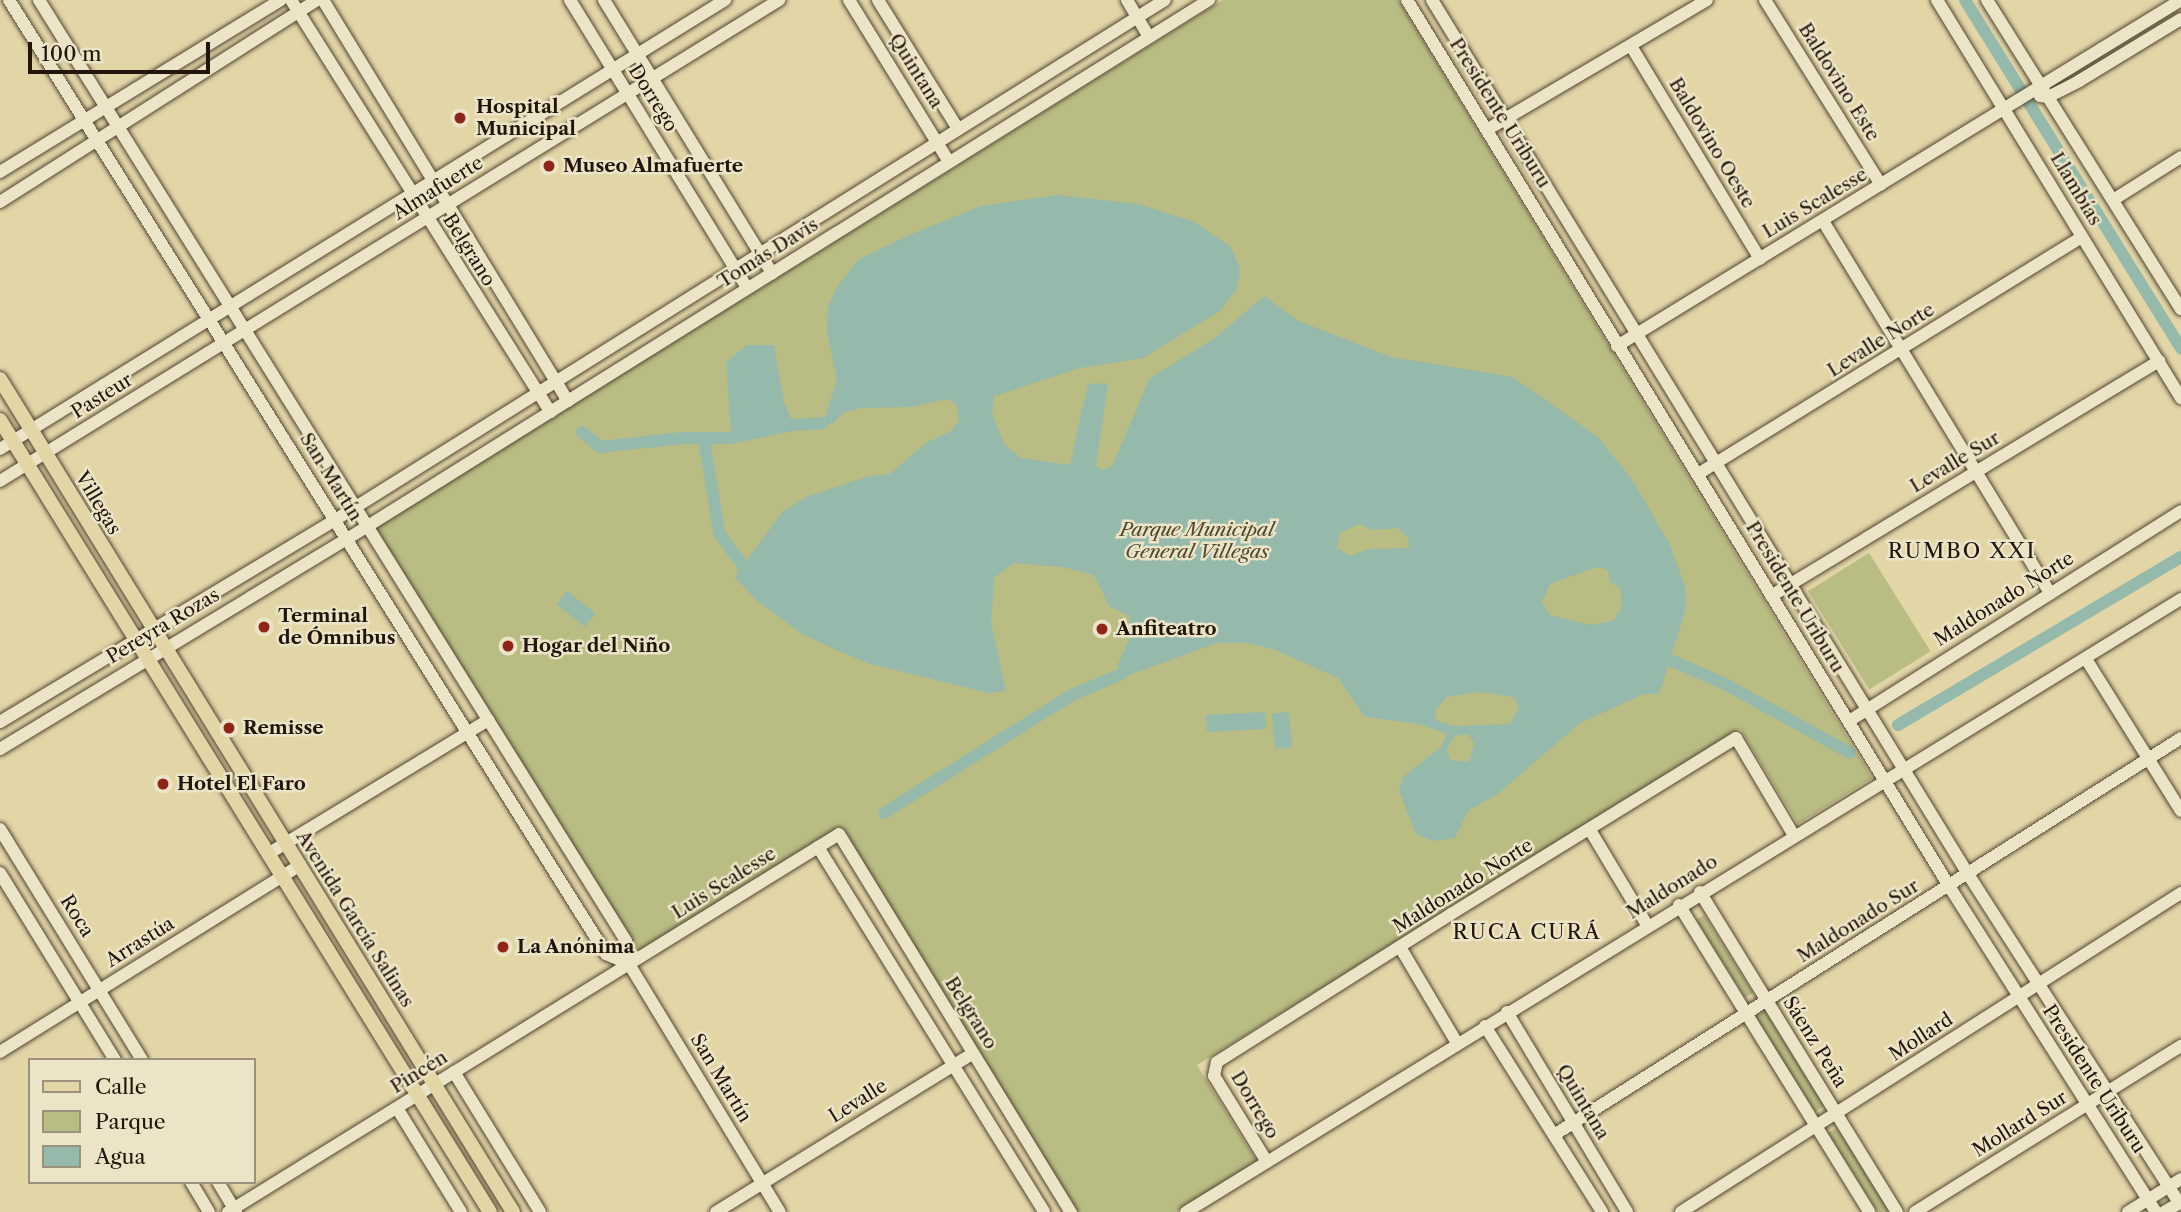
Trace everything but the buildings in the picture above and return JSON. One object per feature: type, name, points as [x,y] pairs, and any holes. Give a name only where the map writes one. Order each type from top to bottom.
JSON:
[{"type":"main road","name":"Villegas","points":[[0,379],[163,648]]},
{"type":"main road","points":[[0,421],[6,445],[27,464],[145,659]]},
{"type":"main road","name":"Avenida García Salinas","points":[[163,648],[513,1212]]},
{"type":"main road","name":"Avenida García Salinas","points":[[145,659],[490,1212]]},
{"type":"street","name":"San Martín","points":[[9,0],[606,954],[629,964]]},
{"type":"street","name":"San Martín","points":[[39,0],[626,941],[629,964],[780,1212]]},
{"type":"street","points":[[0,172],[281,0]]},
{"type":"street","points":[[0,202],[119,128],[295,6],[317,0]]},
{"type":"street","name":"Belgrano","points":[[323,0],[431,182],[568,401]]},
{"type":"street","name":"Dorrego","points":[[570,0],[747,288]]},
{"type":"street","name":"Dorrego","points":[[604,0],[772,273]]},
{"type":"street","name":"Almafuerte","points":[[209,319],[725,0]]},
{"type":"street","name":"Almafuerte","points":[[224,343],[779,0]]},
{"type":"street","name":"Quintana","points":[[849,0],[949,162]]},
{"type":"street","name":"Quintana","points":[[878,0],[958,129]]},
{"type":"street","points":[[1127,0],[1149,37]]},
{"type":"street","name":"Tomás Davis","points":[[347,539],[1209,0]]},
{"type":"street","name":"Presidente Uriburu","points":[[1407,0],[1488,128],[1617,346],[1949,886],[2156,1212]]},
{"type":"street","name":"Presidente Uriburu","points":[[1432,0],[2037,985],[2105,1093],[2175,1183],[2180,1202]]},
{"type":"street","name":"Baldovino Este","points":[[1765,0],[1881,186]]},
{"type":"street","name":"Llambías","points":[[1937,0],[2181,398]]},
{"type":"street","points":[[1987,0],[2037,90],[2048,97],[2181,19]]},
{"type":"street","name":"Luis Scalesse","points":[[1617,346],[2181,1]]},
{"type":"street","points":[[1157,2],[1167,26]]},
{"type":"street","name":"Tomás Davis","points":[[335,520],[1157,2]]},
{"type":"street","points":[[1488,128],[1631,46],[1700,2]]},
{"type":"street","name":"Belgrano","points":[[295,6],[550,412]]},
{"type":"street","name":"Baldovino Oeste","points":[[1631,46],[1760,259]]},
{"type":"street","name":"Llambías","points":[[2048,97],[2181,307]]},
{"type":"street","points":[[2113,200],[2181,157]]},
{"type":"street","points":[[1823,221],[1974,474],[2050,593]]},
{"type":"street","name":"Levalle Norte","points":[[1698,474],[2082,237]]},
{"type":"street","name":"Pasteur","points":[[6,445],[209,319]]},
{"type":"street","name":"Pasteur","points":[[0,481],[224,343]]},
{"type":"street","name":"Levalle Sur","points":[[1771,596],[2158,361]]},
{"type":"street","name":"Maldonado Norte","points":[[1849,721],[2181,511]]},
{"type":"street","name":"Pereyra Rozas","points":[[0,722],[151,628],[335,520]]},
{"type":"street","name":"Pereyra Rozas","points":[[0,749],[347,539]]},
{"type":"street","name":"Maldonado","points":[[1186,1212],[1793,834],[2086,659],[2181,598]]},
{"type":"street","points":[[2086,659],[2181,811]]},
{"type":"street","points":[[268,854],[488,720]]},
{"type":"street","name":"Maldonado Norte","points":[[1212,1068],[1227,1055],[1736,738],[1793,834]]},
{"type":"street","name":"Maldonado Sur","points":[[1554,1135],[2181,738]]},
{"type":"street","name":"Roca","points":[[0,829],[141,1058]]},
{"type":"street","points":[[1590,830],[1647,925]]},
{"type":"street","name":"Belgrano","points":[[839,834],[1071,1212]]},
{"type":"street","name":"Luis Scalesse","points":[[629,964],[839,834]]},
{"type":"street","points":[[818,847],[1044,1212]]},
{"type":"street","name":"Arrastúa","points":[[0,1052],[300,865]]},
{"type":"street","points":[[0,873],[114,1058]]},
{"type":"street","name":"Sáenz Peña","points":[[1700,892],[1898,1212]]},
{"type":"street","name":"Mollard","points":[[1681,1212],[2181,893]]},
{"type":"street","points":[[1679,905],[1869,1212]]},
{"type":"street","points":[[1400,947],[1457,1043]]},
{"type":"street","name":"Pincén","points":[[233,1211],[629,964]]},
{"type":"street","name":"Quintana","points":[[1507,1013],[1627,1212]]},
{"type":"street","points":[[1485,1026],[1602,1212]]},
{"type":"street","name":"Mollard Sur","points":[[1915,1212],[2181,1046]]},
{"type":"street","name":"Levalle","points":[[716,1212],[973,1053]]},
{"type":"street","name":"Dorrego","points":[[1212,1068],[1267,1162]]},
{"type":"street","points":[[454,1072],[540,1212]]},
{"type":"street","points":[[397,1108],[461,1212]]},
{"type":"street","points":[[2128,1212],[2175,1183]]},
{"type":"street","points":[[192,1184],[209,1212]]},
{"type":"street","points":[[219,1184],[233,1211]]},
{"type":"street","points":[[2164,1212],[2180,1202]]},
{"type":"green space","name":"Parque Municipal General Villegas","points":[[1223,0],[1398,0],[1872,778],[1798,824],[1740,729],[1197,1065],[1257,1162],[1175,1212],[1078,1212],[840,829],[640,952],[374,529]]},
{"type":"green space","points":[[1869,553],[1930,651],[1869,690],[1808,591]]},
{"type":"green space","points":[[1704,915],[1753,993],[1745,998],[1696,920]]},
{"type":"green space","points":[[1765,1011],[1824,1106],[1815,1112],[1756,1017]]},
{"type":"green space","points":[[1837,1128],[1889,1210],[1886,1212],[1878,1212],[1828,1133]]},
{"type":"water","points":[[1058,195],[1138,204],[1194,222],[1231,247],[1240,269],[1237,289],[1220,311],[1143,358],[1080,368],[994,396],[992,412],[1004,444],[1021,458],[1070,465],[1088,384],[1108,383],[1096,466],[1102,470],[1112,466],[1150,378],[1215,338],[1264,296],[1299,321],[1391,357],[1513,377],[1598,437],[1633,481],[1670,545],[1685,587],[1685,611],[1659,694],[1644,694],[1580,723],[1498,794],[1468,811],[1455,838],[1433,841],[1416,834],[1399,791],[1403,777],[1441,747],[1447,734],[1419,724],[1365,717],[1338,678],[1273,649],[1247,643],[1217,643],[1124,677],[1117,666],[1129,640],[1129,616],[1109,606],[1094,575],[1062,567],[1014,563],[994,578],[991,624],[1006,691],[989,693],[870,664],[802,634],[755,599],[735,577],[782,512],[806,497],[870,476],[890,474],[926,443],[951,431],[959,420],[956,403],[946,399],[912,407],[860,408],[843,413],[832,424],[823,423],[837,379],[827,332],[828,307],[837,287],[858,260],[907,236],[981,206]],"holes":[[[1360,524],[1372,530],[1398,528],[1408,538],[1409,548],[1368,549],[1351,556],[1337,548],[1340,533]],[[1597,567],[1608,570],[1610,582],[1620,588],[1622,607],[1613,621],[1591,625],[1550,615],[1542,602],[1550,584]],[[1479,692],[1513,697],[1519,707],[1510,724],[1454,726],[1435,720],[1436,709],[1447,697]],[[1468,734],[1474,743],[1469,762],[1450,760],[1447,749],[1454,736]]]},
{"type":"water","points":[[747,345],[774,345],[784,403],[794,425],[792,431],[732,444],[726,362]]},
{"type":"water","points":[[567,591],[595,613],[585,627],[557,604]]},
{"type":"water","points":[[1265,712],[1266,729],[1207,732],[1206,715]]},
{"type":"water","points":[[1289,712],[1292,748],[1275,749],[1272,713]]},
{"type":"waterway","points":[[1965,0],[2181,349]]},
{"type":"waterway","points":[[794,425],[823,423]]},
{"type":"waterway","points":[[582,432],[600,447],[683,438],[732,438]]},
{"type":"waterway","points":[[704,439],[719,533],[744,567]]},
{"type":"waterway","points":[[1898,725],[2181,557]]},
{"type":"waterway","points":[[1672,661],[1723,683],[1850,753]]},
{"type":"waterway","points":[[884,813],[1074,694],[1122,674]]},
{"type":"place","name":"Hospital Municipal","points":[[460,118]]},
{"type":"place","name":"Museo Almafuerte","points":[[549,166]]},
{"type":"place","name":"Terminal de Ómnibus","points":[[264,627]]},
{"type":"place","name":"Anfiteatro","points":[[1102,629]]},
{"type":"place","name":"Hogar del Niño","points":[[508,646]]},
{"type":"place","name":"Remisse","points":[[229,728]]},
{"type":"place","name":"Hotel El Faro","points":[[163,784]]},
{"type":"place","name":"La Anónima","points":[[503,947]]},
{"type":"district","name":"RUMBO XXI","points":[[1962,551]]},
{"type":"district","name":"RUCA CURÁ","points":[[1527,932]]}]
